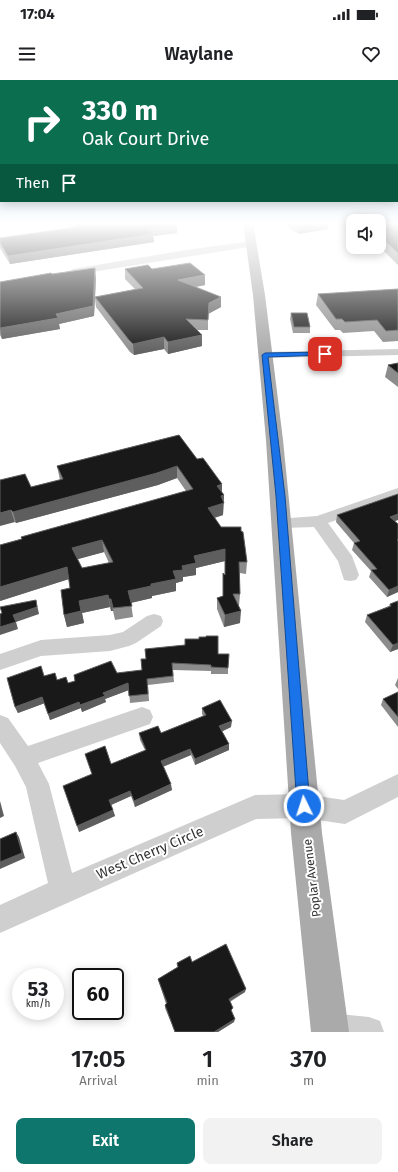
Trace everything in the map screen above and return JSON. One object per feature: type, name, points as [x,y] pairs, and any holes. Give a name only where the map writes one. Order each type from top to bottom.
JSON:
[{"type":"main road","name":"Poplar Avenue","points":[[255,267],[283,523],[304,806],[330,1030]]},
{"type":"street","points":[[64,273],[98,267]]},
{"type":"street","points":[[265,355],[398,352]]},
{"type":"street","points":[[283,523],[318,521],[398,493]]},
{"type":"street","points":[[318,521],[346,560],[350,575]]},
{"type":"street","points":[[0,662],[41,648],[110,643],[129,638],[154,622]]},
{"type":"street","points":[[23,758],[142,717]]},
{"type":"street","points":[[0,725],[23,758],[37,784],[63,890]]},
{"type":"street","name":"West Cherry Circle","points":[[0,919],[63,890],[256,807],[304,806],[345,812],[398,785]]},
{"type":"street","points":[[330,1030],[369,1032]]},
{"type":"building","points":[[150,267],[152,269],[162,267],[196,267],[205,275],[178,280],[221,297],[209,303],[208,320],[186,319],[202,335],[168,342],[164,337],[133,344],[95,297],[143,288],[125,269]]},
{"type":"building","points":[[95,268],[93,306],[56,314],[58,318],[0,328],[0,282],[51,273]]},
{"type":"building","points":[[398,289],[398,330],[386,331],[377,320],[345,322],[342,319],[336,319],[318,294]]},
{"type":"building","points":[[291,313],[307,313],[310,327],[294,327]]},
{"type":"building","points":[[398,363],[398,373],[388,365]]},
{"type":"building","points":[[179,435],[197,459],[203,458],[222,484],[217,486],[224,495],[221,496],[224,503],[208,508],[221,527],[241,527],[241,531],[243,532],[247,562],[239,562],[240,594],[233,594],[241,611],[225,615],[217,598],[223,596],[225,549],[194,556],[196,563],[182,566],[183,570],[173,571],[176,579],[151,584],[151,586],[128,591],[132,606],[113,608],[111,599],[109,599],[108,595],[79,601],[81,611],[64,615],[61,590],[70,588],[67,567],[0,587],[0,545],[22,539],[21,537],[193,489],[177,466],[157,473],[13,512],[11,510],[0,513],[0,480],[25,474],[31,487],[63,479],[57,466]],"holes":[[[102,540],[113,562],[82,568],[72,548]]]},
{"type":"building","points":[[398,494],[398,514],[390,517],[398,524],[398,586],[389,590],[371,570],[377,569],[354,543],[360,541],[337,515]]},
{"type":"building","points":[[36,600],[37,607],[13,615],[16,622],[0,627],[0,614],[2,613],[0,607]]},
{"type":"building","points":[[398,601],[398,643],[393,645],[367,615],[391,606],[390,604]]},
{"type":"building","points":[[218,636],[218,654],[229,654],[228,668],[211,667],[211,665],[172,663],[173,676],[147,679],[148,694],[129,696],[128,683],[103,693],[105,696],[80,705],[79,702],[48,714],[42,697],[15,707],[7,678],[41,666],[44,676],[55,673],[57,680],[66,677],[68,683],[75,681],[74,675],[111,661],[117,673],[142,670],[141,659],[146,659],[145,649],[185,645],[185,639],[199,639],[199,637]]},
{"type":"building","points":[[398,692],[398,717],[383,699]]},
{"type":"building","points":[[220,700],[232,721],[219,726],[229,744],[195,759],[190,749],[161,761],[171,784],[134,801],[130,791],[109,800],[113,810],[77,826],[63,786],[92,774],[85,754],[105,746],[111,764],[146,750],[139,733],[158,726],[161,733],[206,715],[202,708]]},
{"type":"building","points":[[16,832],[22,853],[0,862],[0,839]]},
{"type":"building","points":[[226,944],[246,989],[229,999],[233,1008],[231,1010],[235,1019],[214,1032],[175,1032],[165,1005],[167,1003],[158,979],[178,967],[177,963],[190,956],[192,962]]},
{"type":"route","points":[[304,806],[280,496],[265,355],[325,354]]}]
